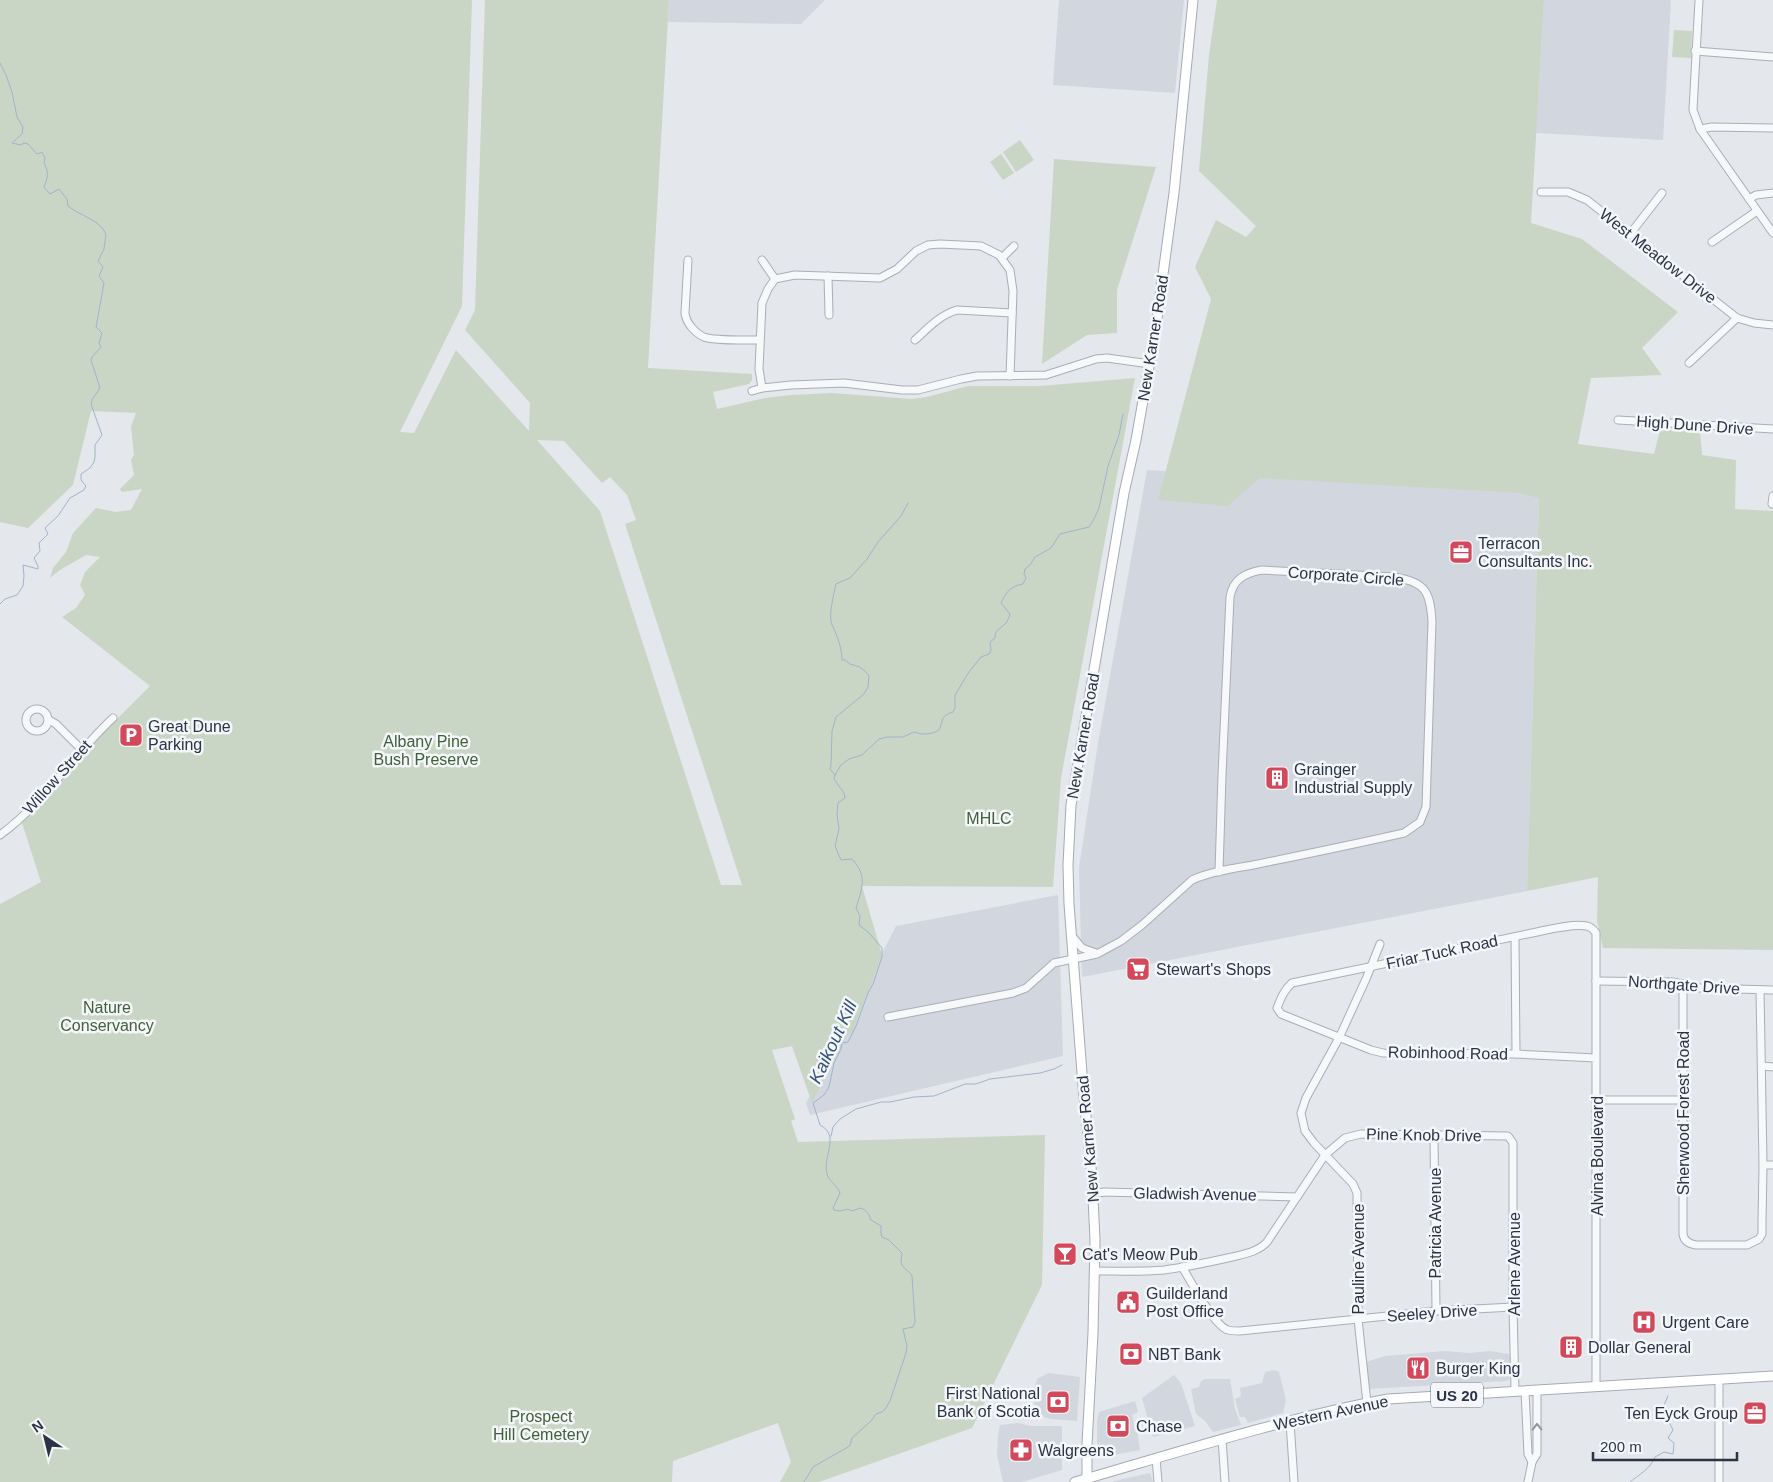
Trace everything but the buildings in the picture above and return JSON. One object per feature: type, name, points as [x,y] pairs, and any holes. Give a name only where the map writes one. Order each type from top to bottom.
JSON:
[{"type":"main road","name":"New Karner Road","points":[[1087,1480],[1095,1271],[1094,1194],[1083,1086],[1068,865],[1073,788],[1124,493],[1138,431],[1157,319],[1174,193],[1193,0]]},
{"type":"main road","points":[[1191,23],[1198,0]]},
{"type":"main road","name":"Western Avenue","points":[[1076,1482],[1222,1439],[1388,1399],[1773,1376]]},
{"type":"street","points":[[1699,0],[1693,110],[1700,128],[1773,232]]},
{"type":"street","points":[[1695,51],[1773,57]]},
{"type":"street","points":[[1700,128],[1773,128]]},
{"type":"street","name":"West Meadow Drive","points":[[1541,192],[1568,192],[1587,200],[1736,318],[1754,323],[1773,325]]},
{"type":"street","points":[[1630,234],[1662,193]]},
{"type":"street","points":[[1749,199],[1756,195],[1773,193]]},
{"type":"street","points":[[1712,242],[1757,211]]},
{"type":"street","points":[[762,388],[759,369],[762,303],[768,289],[776,279],[795,275],[880,278],[897,269],[916,251],[928,245],[940,244],[982,246],[994,251],[1002,258],[1010,270],[1012,278],[1012,313],[1010,376]]},
{"type":"street","points":[[1002,258],[1014,246]]},
{"type":"street","points":[[688,260],[685,318],[691,327],[704,337],[760,340]]},
{"type":"street","points":[[762,260],[776,279]]},
{"type":"street","points":[[828,276],[829,315]]},
{"type":"street","points":[[915,340],[939,318],[957,310],[1012,313]]},
{"type":"street","points":[[1689,363],[1736,318]]},
{"type":"street","points":[[752,391],[762,388],[844,383],[902,390],[918,390],[969,377],[1046,375],[1096,359],[1107,358],[1150,364]]},
{"type":"street","name":"High Dune Drive","points":[[1618,420],[1773,429]]},
{"type":"street","points":[[1772,504],[1773,496]]},
{"type":"street","name":"Corporate Circle","points":[[888,1017],[1012,993],[1026,988],[1054,963],[1097,954],[1111,947],[1129,935],[1198,876],[1219,872],[1404,833],[1420,822],[1426,807],[1432,621],[1428,594],[1418,585],[1409,579],[1394,577],[1262,570],[1242,576],[1233,585],[1230,596],[1219,872]]},
{"type":"street","name":"Willow Street","points":[[0,835],[35,805],[82,750],[113,718]]},
{"type":"street","points":[[48,720],[56,724],[82,750]]},
{"type":"street","name":"Friar Tuck Road","points":[[1279,1012],[1277,1008],[1283,994],[1292,983],[1571,926],[1587,926],[1592,928]]},
{"type":"street","name":"Alvina Boulevard","points":[[1592,928],[1598,940],[1596,981],[1596,1387]]},
{"type":"street","points":[[1072,934],[1074,940],[1082,948],[1097,954]]},
{"type":"street","points":[[1515,937],[1516,1054]]},
{"type":"street","name":"Pauline Avenue","points":[[1366,1403],[1358,1319],[1357,1193],[1354,1184],[1325,1155],[1305,1131],[1301,1113],[1306,1098],[1339,1038],[1380,944]]},
{"type":"street","name":"Northgate Drive","points":[[1596,981],[1673,982],[1683,986],[1700,988],[1773,990]]},
{"type":"street","name":"Sherwood Forest Road","points":[[1683,986],[1683,1234],[1685,1240],[1689,1244],[1696,1245],[1748,1245],[1758,1239],[1762,1234],[1763,1166]]},
{"type":"street","points":[[1760,990],[1763,1166],[1773,1165]]},
{"type":"street","name":"Robinhood Road","points":[[1279,1012],[1339,1038],[1382,1053],[1516,1054],[1596,1058]]},
{"type":"street","points":[[1762,1066],[1773,1066]]},
{"type":"street","points":[[1597,1100],[1683,1100]]},
{"type":"street","name":"Pine Knob Drive","points":[[1095,1271],[1162,1270],[1248,1253],[1264,1246],[1325,1155],[1340,1141],[1351,1135],[1505,1136],[1511,1138]]},
{"type":"street","name":"Patricia Avenue","points":[[1434,1135],[1436,1311]]},
{"type":"street","name":"Arlene Avenue","points":[[1511,1138],[1513,1143],[1513,1307],[1520,1391],[1528,1454],[1532,1462]]},
{"type":"street","name":"Gladwish Avenue","points":[[1094,1194],[1114,1192],[1297,1197]]},
{"type":"street","name":"Seeley Drive","points":[[1182,1267],[1218,1322],[1225,1328],[1240,1331],[1436,1311],[1513,1307]]},
{"type":"street","points":[[1719,1380],[1719,1482]]},
{"type":"street","points":[[1528,1482],[1532,1462],[1537,1454],[1537,1390]]},
{"type":"street","points":[[1290,1422],[1294,1482]]},
{"type":"street","points":[[1222,1439],[1226,1482]]},
{"type":"street","points":[[1156,1458],[1158,1482]]},
{"type":"shaded area","points":[[669,0],[825,0],[801,24],[668,22]]},
{"type":"shaded area","points":[[1059,0],[1184,0],[1175,93],[1053,85]]},
{"type":"shaded area","points":[[1544,0],[1671,0],[1663,140],[1536,133]]},
{"type":"shaded area","points":[[1147,470],[1515,493],[1539,498],[1527,891],[1082,977],[1079,868],[1098,743]]},
{"type":"shaded area","points":[[1058,895],[1063,1056],[810,1115],[806,1103],[896,926]]},
{"type":"shaded area","points":[[1445,1351],[1470,1353],[1490,1351],[1509,1354],[1511,1362],[1510,1378],[1507,1381],[1368,1389],[1366,1362],[1385,1356]]},
{"type":"shaded area","points":[[1274,1370],[1279,1372],[1286,1400],[1283,1413],[1248,1423],[1245,1417],[1240,1417],[1235,1399],[1241,1396],[1240,1388],[1262,1383],[1265,1372]]},
{"type":"shaded area","name":"First National Bank of Scotia","points":[[1049,1373],[1080,1377],[1077,1421],[1044,1417],[1034,1408],[1035,1385],[1038,1378]]},
{"type":"shaded area","points":[[1174,1375],[1181,1383],[1195,1426],[1153,1437],[1142,1398]]},
{"type":"shaded area","points":[[1205,1379],[1230,1379],[1235,1409],[1241,1425],[1213,1432],[1205,1421],[1196,1414],[1191,1389],[1199,1387],[1201,1381]]},
{"type":"shaded area","points":[[1135,1401],[1138,1412],[1132,1415],[1140,1450],[1097,1458],[1097,1421],[1099,1412]]},
{"type":"shaded area","points":[[1018,1423],[1031,1426],[1062,1426],[1062,1470],[1022,1482],[1003,1482],[997,1455],[1000,1425]]},
{"type":"shaded area","points":[[1150,1473],[1153,1482],[1112,1482],[1114,1481]]},
{"type":"green space","points":[[0,0],[472,0],[462,306],[400,432],[414,433],[456,350],[529,431],[530,403],[465,330],[475,310],[485,0],[669,0],[648,368],[752,374],[752,380],[749,384],[713,392],[717,409],[765,398],[791,395],[832,393],[912,399],[968,386],[1040,386],[1135,378],[1061,778],[1053,887],[862,886],[882,955],[852,1033],[847,1035],[812,1103],[792,1046],[772,1050],[795,1119],[791,1121],[798,1142],[1045,1135],[1042,1285],[972,1428],[819,1482],[780,1482],[791,1462],[778,1423],[673,1461],[672,1482],[0,1482],[0,904],[41,882],[22,823],[37,810],[97,739],[150,686],[62,617],[76,608],[85,595],[80,585],[85,572],[100,557],[86,555],[50,578],[53,568],[66,552],[73,533],[96,508],[116,512],[131,510],[142,489],[122,492],[120,489],[134,475],[131,460],[134,455],[131,426],[136,413],[91,411],[73,485],[28,528],[0,522]],"holes":[[[537,440],[564,441],[602,483],[610,477],[627,495],[636,520],[625,524],[742,885],[721,885],[600,511]]]},
{"type":"green space","points":[[1217,0],[1544,0],[1531,223],[1582,239],[1678,312],[1642,348],[1662,375],[1591,378],[1578,444],[1654,454],[1660,430],[1700,431],[1702,455],[1736,460],[1735,509],[1773,511],[1773,950],[1603,948],[1597,921],[1598,877],[1527,891],[1539,498],[1515,493],[1260,478],[1228,506],[1158,500],[1211,299],[1195,267],[1216,220],[1246,237],[1256,226],[1199,171],[1209,55]]},
{"type":"green space","points":[[1674,30],[1692,31],[1691,58],[1672,57]]},
{"type":"green space","points":[[1020,140],[1034,160],[1016,172],[1003,152]]},
{"type":"green space","points":[[1001,154],[1014,173],[1003,180],[990,162]]},
{"type":"green space","points":[[1054,159],[1156,167],[1117,290],[1117,333],[1087,335],[1042,364]]},
{"type":"waterway","points":[[0,63],[12,92],[17,117],[23,127],[22,134],[12,143],[28,144],[37,154],[42,152],[47,169],[44,187],[50,194],[59,189],[67,199],[68,206],[94,221],[106,234],[104,249],[98,261],[103,267],[99,276],[104,283],[96,327],[102,333],[99,343],[101,347],[91,360],[100,388],[91,404],[102,435],[95,445],[94,462],[90,468],[81,474],[81,480],[86,486],[84,490],[70,498],[58,516],[45,528],[48,534],[39,543],[40,551],[34,558],[38,569],[23,565],[23,586],[17,595],[5,599],[0,604]]},
{"type":"waterway","points":[[835,775],[841,765],[849,759],[862,755],[879,739],[903,737],[914,732],[930,734],[939,730],[944,717],[953,712],[955,708],[955,695],[969,672],[981,657],[989,654],[991,650],[990,642],[995,638],[997,631],[1008,620],[1010,614],[1001,603],[1007,593],[1015,586],[1023,584],[1026,578],[1024,574],[1025,569],[1035,557],[1051,548],[1060,534],[1089,527],[1093,521],[1099,508],[1108,466],[1119,435],[1123,414]]},
{"type":"waterway","name":"Kaikout Kill","points":[[804,1482],[813,1467],[848,1447],[852,1438],[876,1414],[886,1408],[906,1353],[907,1346],[903,1329],[913,1327],[915,1322],[912,1276],[901,1263],[902,1253],[889,1240],[882,1237],[881,1226],[871,1220],[868,1213],[863,1209],[840,1211],[833,1208],[840,1193],[827,1174],[826,1167],[830,1147],[829,1135],[820,1125],[813,1103],[824,1095],[829,1087],[834,1063],[842,1043],[848,1042],[856,1026],[882,957],[882,948],[859,925],[860,916],[856,908],[862,888],[860,871],[852,859],[841,860],[835,846],[839,829],[838,803],[845,798],[844,793],[834,779],[835,775],[830,769],[832,731],[836,717],[864,694],[868,687],[869,675],[860,667],[842,660],[839,642],[831,621],[832,604],[836,584],[850,578],[867,559],[878,542],[901,516],[908,503]]},
{"type":"waterway","points":[[831,1136],[833,1127],[840,1119],[856,1109],[881,1102],[934,1096],[965,1084],[976,1084],[990,1079],[1040,1073],[1062,1065]]},
{"type":"waterway","points":[[1630,1482],[1648,1468],[1655,1457],[1664,1452],[1673,1454],[1674,1443],[1668,1438],[1673,1430],[1669,1422],[1663,1418],[1662,1410],[1668,1396]]},
{"type":"place","name":"Terracon Consultants Inc.","points":[[1461,552]]},
{"type":"place","name":"Great Dune Parking","points":[[131,735]]},
{"type":"place","name":"Grainger Industrial Supply","points":[[1277,778]]},
{"type":"place","name":"Stewart's Shops","points":[[1138,969]]},
{"type":"place","name":"Cat's Meow Pub","points":[[1065,1254]]},
{"type":"place","name":"Guilderland Post Office","points":[[1128,1302]]},
{"type":"place","name":"Urgent Care","points":[[1644,1322]]},
{"type":"place","name":"Dollar General","points":[[1571,1347]]},
{"type":"place","name":"NBT Bank","points":[[1131,1354]]},
{"type":"place","name":"Burger King","points":[[1418,1368]]},
{"type":"place","name":"First National Bank of Scotia","points":[[1058,1402]]},
{"type":"place","name":"Ten Eyck Group","points":[[1755,1413]]},
{"type":"place","name":"Chase","points":[[1118,1426]]},
{"type":"place","name":"Walgreens","points":[[1021,1450]]},
{"type":"park label","name":"Albany Pine Bush Preserve","points":[[426,750]]},
{"type":"park label","name":"MHLC","points":[[989,818]]},
{"type":"park label","name":"Nature Conservancy","points":[[107,1016]]},
{"type":"park label","name":"Prospect Hill Cemetery","points":[[541,1425]]}]
